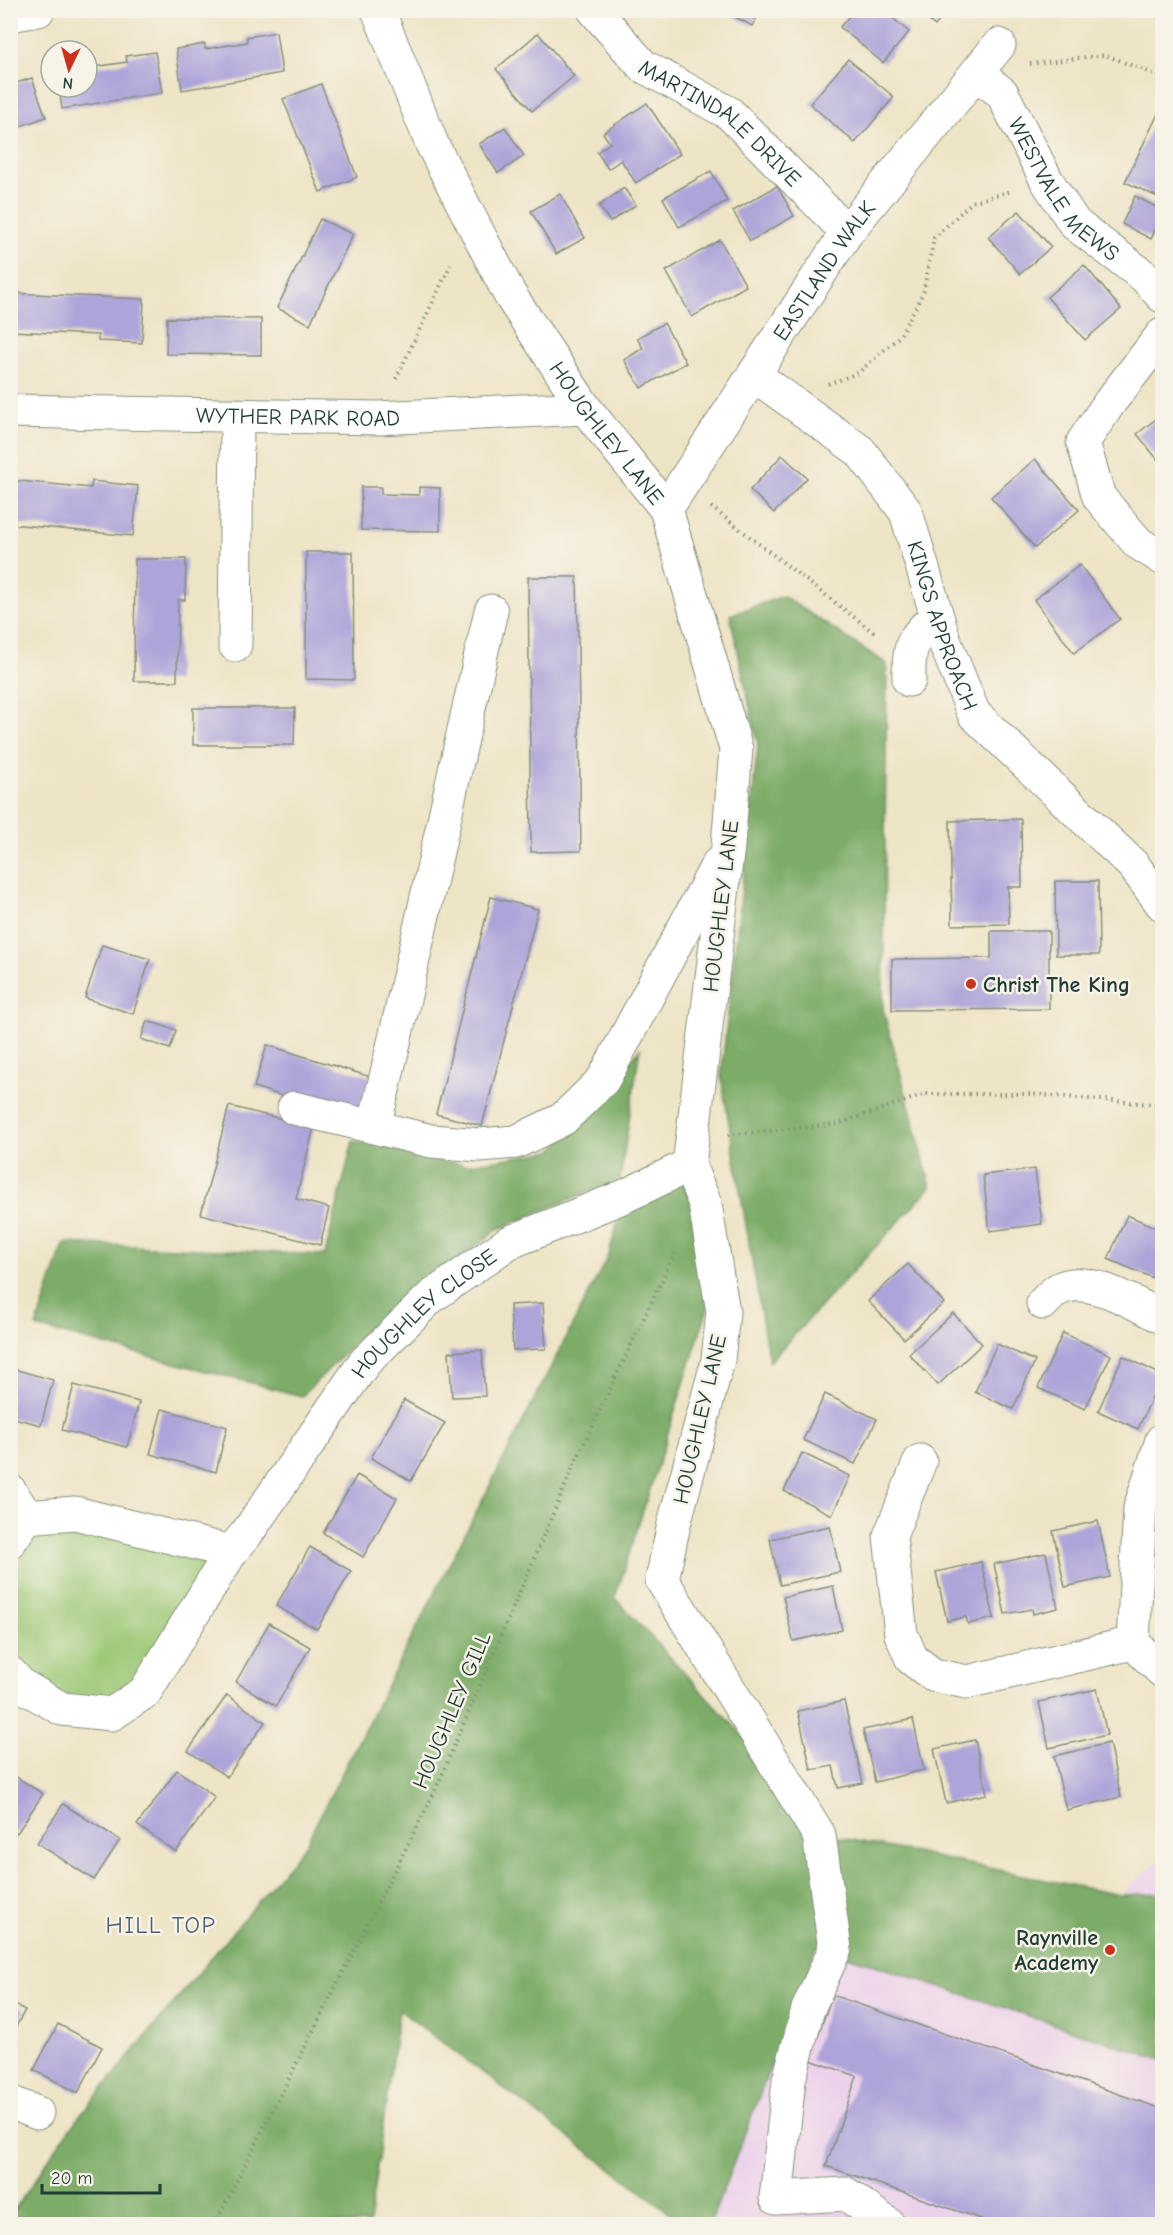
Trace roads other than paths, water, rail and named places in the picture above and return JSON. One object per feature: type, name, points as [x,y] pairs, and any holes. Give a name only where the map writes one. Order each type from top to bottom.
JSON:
[{"type":"street","points":[[10,15],[38,10]]},
{"type":"street","name":"HOUGHLEY LANE","points":[[378,10],[432,144],[510,295],[585,408],[674,497],[736,749],[728,846],[691,1151],[705,1204],[723,1312],[718,1360],[674,1524],[662,1580],[819,1835],[835,1949],[808,2009],[789,2080],[776,2198],[846,2194],[888,2224]]},
{"type":"street","name":"MARTINDALE DRIVE","points":[[594,10],[643,66],[729,113],[847,232]]},
{"type":"street","name":"EASTLAND WALK","points":[[674,497],[847,232],[999,45]]},
{"type":"street","name":"WESTVALE MEWS","points":[[977,74],[1002,93],[1047,181],[1075,224],[1145,278],[1162,296]]},
{"type":"street","points":[[1162,335],[1110,402],[1083,442],[1099,497],[1138,543],[1162,558]]},
{"type":"street","name":"KINGS APPROACH","points":[[754,375],[860,451],[906,512],[944,640],[974,714],[1133,865],[1162,904]]},
{"type":"street","name":"WYTHER PARK ROAD","points":[[10,411],[378,418],[585,408]]},
{"type":"street","points":[[235,645],[237,416]]},
{"type":"street","points":[[374,1127],[411,975],[452,779],[491,611]]},
{"type":"street","points":[[909,669],[913,641],[921,628],[937,616]]},
{"type":"street","points":[[294,1108],[431,1141],[480,1145],[516,1142],[563,1119],[603,1080],[728,846]]},
{"type":"street","name":"HOUGHLEY CLOSE","points":[[10,1673],[21,1685],[62,1709],[112,1714],[145,1692],[231,1552],[254,1523],[364,1363],[430,1297],[508,1243],[625,1196],[691,1151]]},
{"type":"street","points":[[1043,1303],[1061,1288],[1078,1285],[1100,1288],[1162,1317]]},
{"type":"street","points":[[1162,1440],[1140,1508],[1133,1643],[1162,1671]]},
{"type":"street","points":[[920,1461],[890,1536],[900,1634],[912,1659],[933,1676],[967,1682],[1133,1643]]},
{"type":"street","points":[[16,1516],[75,1513],[231,1552]]},
{"type":"place","name":"Christ The King","points":[[971,984]]},
{"type":"place","name":"Raynville Academy","points":[[1110,1950]]},
{"type":"district","name":"HILL TOP","points":[[161,1925]]}]
